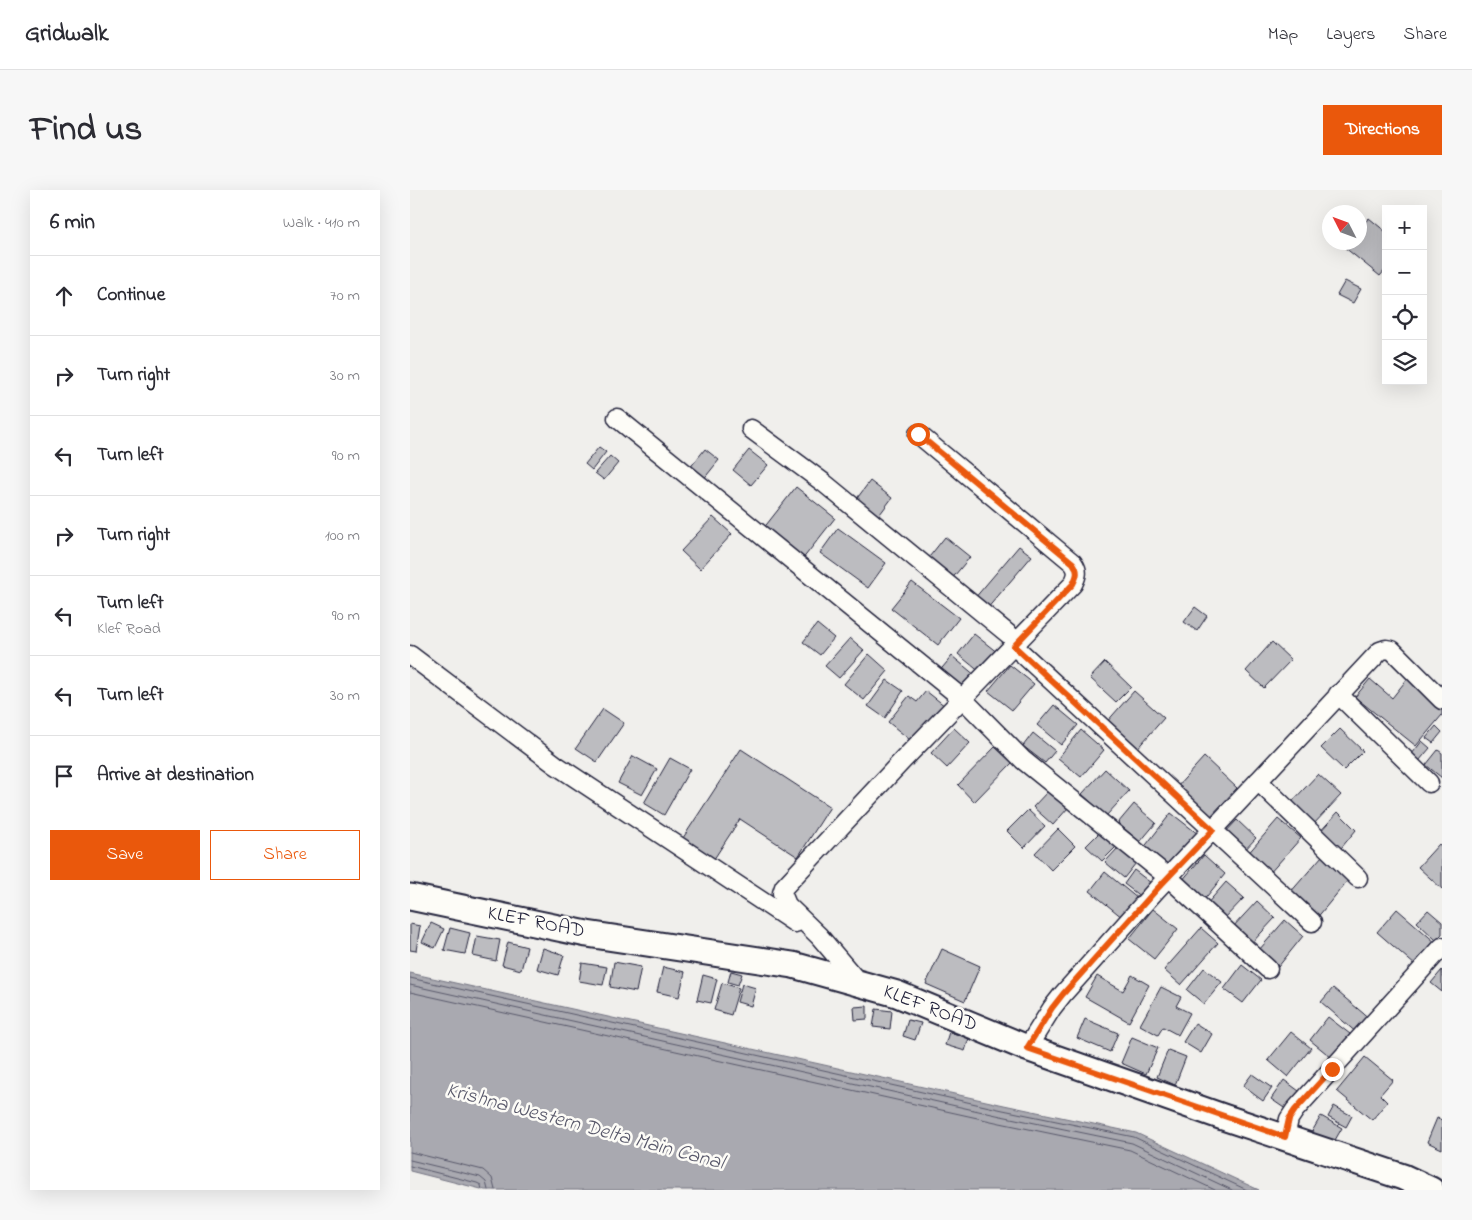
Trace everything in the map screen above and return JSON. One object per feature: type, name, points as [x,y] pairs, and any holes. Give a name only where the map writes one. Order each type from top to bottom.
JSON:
[{"type":"main road","name":"KLEF ROAD","points":[[410,897],[587,934],[793,965],[859,983],[897,994],[1027,1048],[1404,1177],[1431,1190]]},
{"type":"street","points":[[617,418],[963,699],[1023,760],[1168,877],[1268,968]]},
{"type":"street","points":[[751,428],[824,483],[1016,644],[1312,922]]},
{"type":"street","points":[[859,983],[787,905],[782,893],[784,887],[1073,584],[1077,576],[1077,568],[1073,563],[918,434]]},
{"type":"street","points":[[1027,1048],[1063,994],[1168,877],[1380,650],[1386,648],[1392,650],[1442,700]]},
{"type":"street","points":[[410,655],[556,765],[824,943]]},
{"type":"street","points":[[1338,694],[1429,783]]},
{"type":"street","points":[[1258,781],[1358,878]]},
{"type":"street","points":[[1285,1137],[1289,1119],[1295,1110],[1442,947]]},
{"type":"water","name":"Krishna Western Delta Main Canal","points":[[410,973],[1136,1133],[1259,1190],[485,1190],[410,1171]]},
{"type":"building","points":[[1369,218],[1382,229],[1382,274],[1380,276],[1348,250],[1367,250],[1367,220]]},
{"type":"building","points":[[1345,281],[1361,289],[1353,303],[1337,295]]},
{"type":"building","points":[[599,447],[606,452],[592,470],[585,464]]},
{"type":"building","points":[[705,449],[719,460],[703,480],[689,469]]},
{"type":"building","points":[[749,450],[768,465],[751,485],[733,470]]},
{"type":"building","points":[[610,456],[618,463],[604,480],[595,473]]},
{"type":"building","points":[[870,481],[892,498],[877,518],[855,501]]},
{"type":"building","points":[[796,487],[835,518],[802,560],[763,529]]},
{"type":"building","points":[[713,517],[732,534],[700,569],[681,551]]},
{"type":"building","points":[[838,528],[886,563],[868,588],[820,553]]},
{"type":"building","points":[[945,537],[970,557],[950,581],[926,561]]},
{"type":"building","points":[[1019,546],[1032,556],[986,610],[974,599]]},
{"type":"building","points":[[912,582],[959,618],[938,645],[891,608]]},
{"type":"building","points":[[1195,607],[1207,616],[1197,631],[1184,622]]},
{"type":"building","points":[[817,624],[834,638],[820,655],[803,642]]},
{"type":"building","points":[[974,634],[998,653],[981,673],[958,654]]},
{"type":"building","points":[[850,638],[864,650],[839,678],[825,666]]},
{"type":"building","points":[[1272,642],[1291,660],[1264,688],[1246,671]]},
{"type":"building","points":[[869,654],[888,671],[864,700],[844,684]]},
{"type":"building","points":[[952,656],[976,676],[963,693],[938,673]]},
{"type":"building","points":[[1105,662],[1131,687],[1116,702],[1090,678]]},
{"type":"building","points":[[1010,665],[1034,684],[1012,710],[988,691]]},
{"type":"building","points":[[1408,678],[1442,705],[1442,715],[1416,746],[1355,697],[1370,679],[1392,698]]},
{"type":"building","points":[[887,680],[903,691],[885,718],[868,706]]},
{"type":"building","points":[[926,691],[945,706],[915,744],[888,722],[909,696],[917,702]]},
{"type":"building","points":[[1134,691],[1164,718],[1135,751],[1105,724]]},
{"type":"building","points":[[1054,705],[1078,725],[1061,745],[1037,725]]},
{"type":"building","points":[[603,709],[624,723],[597,762],[576,748]]},
{"type":"building","points":[[1436,726],[1442,732],[1433,743],[1426,738]]},
{"type":"building","points":[[954,728],[970,743],[947,768],[931,753]]},
{"type":"building","points":[[1340,729],[1363,751],[1344,770],[1321,748]]},
{"type":"building","points":[[1081,730],[1104,750],[1081,777],[1058,758]]},
{"type":"building","points":[[1033,733],[1055,751],[1045,763],[1023,746]]},
{"type":"building","points":[[1422,741],[1430,748],[1419,761],[1412,754]]},
{"type":"building","points":[[995,747],[1012,763],[974,802],[958,785]]},
{"type":"building","points":[[741,749],[830,807],[798,857],[740,819],[712,862],[681,841]]},
{"type":"building","points":[[1438,750],[1442,753],[1442,778],[1426,765]]},
{"type":"building","points":[[633,756],[657,769],[642,795],[618,783]]},
{"type":"building","points":[[1204,757],[1237,788],[1209,818],[1176,788]]},
{"type":"building","points":[[670,758],[690,769],[664,815],[644,803]]},
{"type":"building","points":[[1105,769],[1129,791],[1106,816],[1082,794]]},
{"type":"building","points":[[1318,774],[1341,795],[1312,826],[1289,805]]},
{"type":"building","points":[[1048,791],[1068,808],[1053,825],[1033,807]]},
{"type":"building","points":[[1134,804],[1156,823],[1140,842],[1118,823]]},
{"type":"building","points":[[1028,810],[1045,826],[1024,848],[1007,831]]},
{"type":"building","points":[[1338,812],[1356,830],[1337,853],[1317,835]]},
{"type":"building","points":[[1171,813],[1198,834],[1170,870],[1143,849]]},
{"type":"building","points":[[1278,819],[1301,838],[1268,875],[1246,856]]},
{"type":"building","points":[[1237,820],[1256,838],[1242,853],[1223,835]]},
{"type":"building","points":[[1058,829],[1075,846],[1051,870],[1035,853]]},
{"type":"building","points":[[1100,832],[1116,847],[1102,861],[1086,846]]},
{"type":"building","points":[[1439,844],[1442,847],[1442,889],[1418,867]]},
{"type":"building","points":[[1118,848],[1136,863],[1124,878],[1105,862]]},
{"type":"building","points":[[1204,855],[1225,874],[1203,901],[1181,882]]},
{"type":"building","points":[[1322,856],[1349,879],[1316,919],[1289,894]]},
{"type":"building","points":[[1134,870],[1151,883],[1141,897],[1124,884]]},
{"type":"building","points":[[1105,872],[1138,899],[1123,918],[1090,891]]},
{"type":"building","points":[[1226,882],[1244,898],[1223,920],[1206,905]]},
{"type":"building","points":[[1257,901],[1275,918],[1249,946],[1231,929]]},
{"type":"building","points":[[1153,909],[1178,929],[1154,959],[1129,939]]},
{"type":"building","points":[[1397,909],[1436,943],[1416,966],[1377,932]]},
{"type":"building","points":[[1428,910],[1442,922],[1442,934],[1436,940],[1417,922]]},
{"type":"building","points":[[1285,920],[1303,936],[1278,967],[1259,950]]},
{"type":"building","points":[[431,923],[444,929],[435,948],[422,942]]},
{"type":"building","points":[[410,924],[420,926],[416,951],[410,950]]},
{"type":"building","points":[[450,928],[470,933],[465,954],[444,950]]},
{"type":"building","points":[[1201,928],[1218,943],[1181,985],[1164,970]]},
{"type":"building","points":[[477,936],[500,940],[496,961],[473,956]]},
{"type":"building","points":[[508,942],[527,947],[521,970],[502,965]]},
{"type":"building","points":[[543,948],[564,955],[558,975],[537,969]]},
{"type":"building","points":[[942,949],[980,966],[965,1001],[926,984]]},
{"type":"building","points":[[614,962],[641,967],[636,992],[610,987]]},
{"type":"building","points":[[582,963],[607,967],[603,985],[579,981]]},
{"type":"building","points":[[1242,965],[1261,980],[1243,1003],[1224,989]]},
{"type":"building","points":[[663,967],[685,972],[679,997],[657,992]]},
{"type":"building","points":[[1204,968],[1222,982],[1204,1004],[1187,990]]},
{"type":"building","points":[[1442,970],[1442,992],[1431,983]]},
{"type":"building","points":[[731,971],[742,974],[738,985],[728,982]]},
{"type":"building","points":[[703,975],[717,979],[711,1003],[697,1000]]},
{"type":"building","points":[[1132,975],[1149,985],[1129,1022],[1085,997],[1097,976],[1123,991]]},
{"type":"building","points":[[722,983],[739,988],[731,1015],[714,1010]]},
{"type":"building","points":[[742,984],[756,988],[751,1006],[737,1002]]},
{"type":"building","points":[[1161,987],[1181,997],[1176,1006],[1190,1013],[1178,1035],[1163,1027],[1158,1035],[1140,1025]]},
{"type":"building","points":[[1333,988],[1370,1019],[1358,1034],[1321,1002]]},
{"type":"building","points":[[867,1006],[867,1019],[855,1020],[854,1007]]},
{"type":"building","points":[[876,1009],[892,1011],[890,1029],[873,1027]]},
{"type":"building","points":[[1328,1017],[1350,1034],[1332,1058],[1310,1040]]},
{"type":"building","points":[[1085,1019],[1118,1033],[1110,1052],[1077,1038]]},
{"type":"building","points":[[908,1020],[921,1023],[915,1040],[903,1036]]},
{"type":"building","points":[[1195,1023],[1212,1034],[1201,1053],[1183,1042]]},
{"type":"building","points":[[949,1032],[969,1038],[965,1051],[945,1045]]},
{"type":"building","points":[[1291,1032],[1311,1048],[1288,1077],[1268,1060]]},
{"type":"building","points":[[1132,1037],[1158,1048],[1146,1074],[1121,1063]]},
{"type":"building","points":[[1168,1050],[1186,1057],[1175,1085],[1157,1077]]},
{"type":"building","points":[[1365,1057],[1393,1080],[1380,1095],[1387,1102],[1372,1120],[1337,1091]]},
{"type":"building","points":[[1252,1074],[1272,1088],[1263,1101],[1243,1086]]},
{"type":"building","points":[[1284,1080],[1299,1091],[1287,1110],[1271,1099]]},
{"type":"building","points":[[1334,1106],[1352,1116],[1346,1127],[1328,1117]]},
{"type":"building","points":[[1321,1116],[1342,1128],[1331,1147],[1310,1135]]},
{"type":"building","points":[[1437,1118],[1442,1120],[1442,1149],[1427,1142]]},
{"type":"route","points":[[918,434],[1077,568],[1077,576],[1073,584],[1014,646],[1213,830],[1157,889],[1063,994],[1027,1048],[1285,1137],[1289,1119],[1295,1110],[1332,1069]]}]
